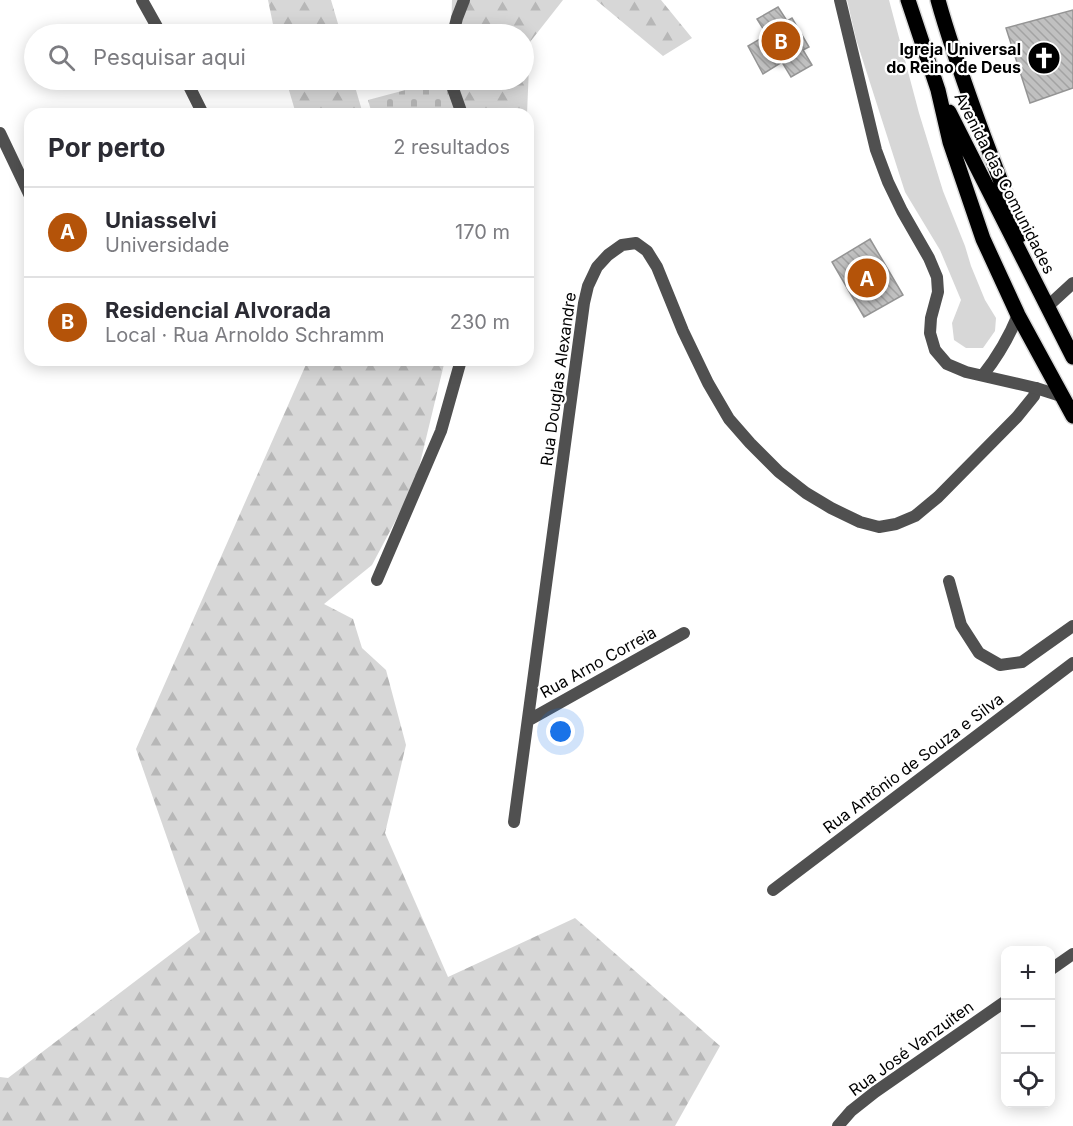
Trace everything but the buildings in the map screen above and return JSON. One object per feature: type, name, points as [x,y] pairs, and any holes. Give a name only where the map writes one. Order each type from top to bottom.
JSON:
[{"type":"main road","name":"Avenida das Comunidades","points":[[908,0],[938,90],[950,142],[982,239],[1018,315],[1073,416]]},
{"type":"main road","points":[[938,0],[948,37],[1008,199],[1032,277]]},
{"type":"main road","name":"Avenida das Comunidades","points":[[938,90],[1073,357]]},
{"type":"street","points":[[142,0],[155,24]]},
{"type":"street","points":[[456,24],[464,0]]},
{"type":"street","points":[[840,0],[876,150],[888,182],[937,277],[938,292],[931,318],[930,333],[935,350],[947,364],[966,372],[1061,396]]},
{"type":"street","points":[[191,90],[200,108]]},
{"type":"street","points":[[454,90],[460,108]]},
{"type":"street","points":[[0,133],[24,183]]},
{"type":"street","name":"Rua Douglas Alexandre","points":[[514,822],[585,303],[588,286],[597,267],[608,255],[621,245],[636,243],[647,251],[657,267],[683,331],[708,383],[729,419],[779,472],[814,498],[860,522],[879,527],[896,524],[915,516],[938,497],[1017,417],[1034,396],[1036,388]]},
{"type":"street","points":[[1048,306],[1073,283]]},
{"type":"street","points":[[983,375],[998,356],[1018,315]]},
{"type":"street","points":[[377,580],[441,431],[459,366]]},
{"type":"street","points":[[949,581],[961,625],[979,653],[1000,665],[1022,662],[1073,626]]},
{"type":"street","name":"Rua Arno Correia","points":[[529,720],[684,633]]},
{"type":"street","name":"Rua Antônio de Souza e Silva","points":[[773,890],[1073,663]]},
{"type":"street","points":[[1055,967],[1073,954]]},
{"type":"street","name":"Rua José Vanzuiten","points":[[838,1126],[851,1111],[874,1092],[1001,1004]]},
{"type":"green space","points":[[268,0],[331,0],[338,24],[273,24]]},
{"type":"green space","points":[[452,0],[563,0],[534,37],[534,24],[451,24]]},
{"type":"green space","points":[[596,0],[661,0],[692,38],[663,56]]},
{"type":"green space","points":[[847,0],[889,0],[919,113],[943,191],[985,300],[996,318],[995,331],[983,348],[966,348],[954,340],[952,323],[961,300],[940,250],[905,192],[856,39]]},
{"type":"green space","points":[[289,90],[356,90],[361,108],[294,108]]},
{"type":"green space","points":[[406,90],[450,90],[454,108],[370,108],[368,100]]},
{"type":"green space","points":[[460,90],[528,90],[527,108],[466,108]]},
{"type":"green space","points":[[305,366],[444,366],[415,484],[372,565],[324,604],[353,619],[362,648],[386,670],[406,745],[385,833],[448,977],[575,918],[720,1046],[675,1126],[0,1126],[0,1077],[8,1078],[200,932],[136,749]]},
{"type":"place","name":"Residencial Alvorada","points":[[781,41]]},
{"type":"place","name":"Igreja Universal do Reino de Deus","points":[[1044,58]]},
{"type":"place","name":"Uniasselvi","points":[[867,278]]}]
